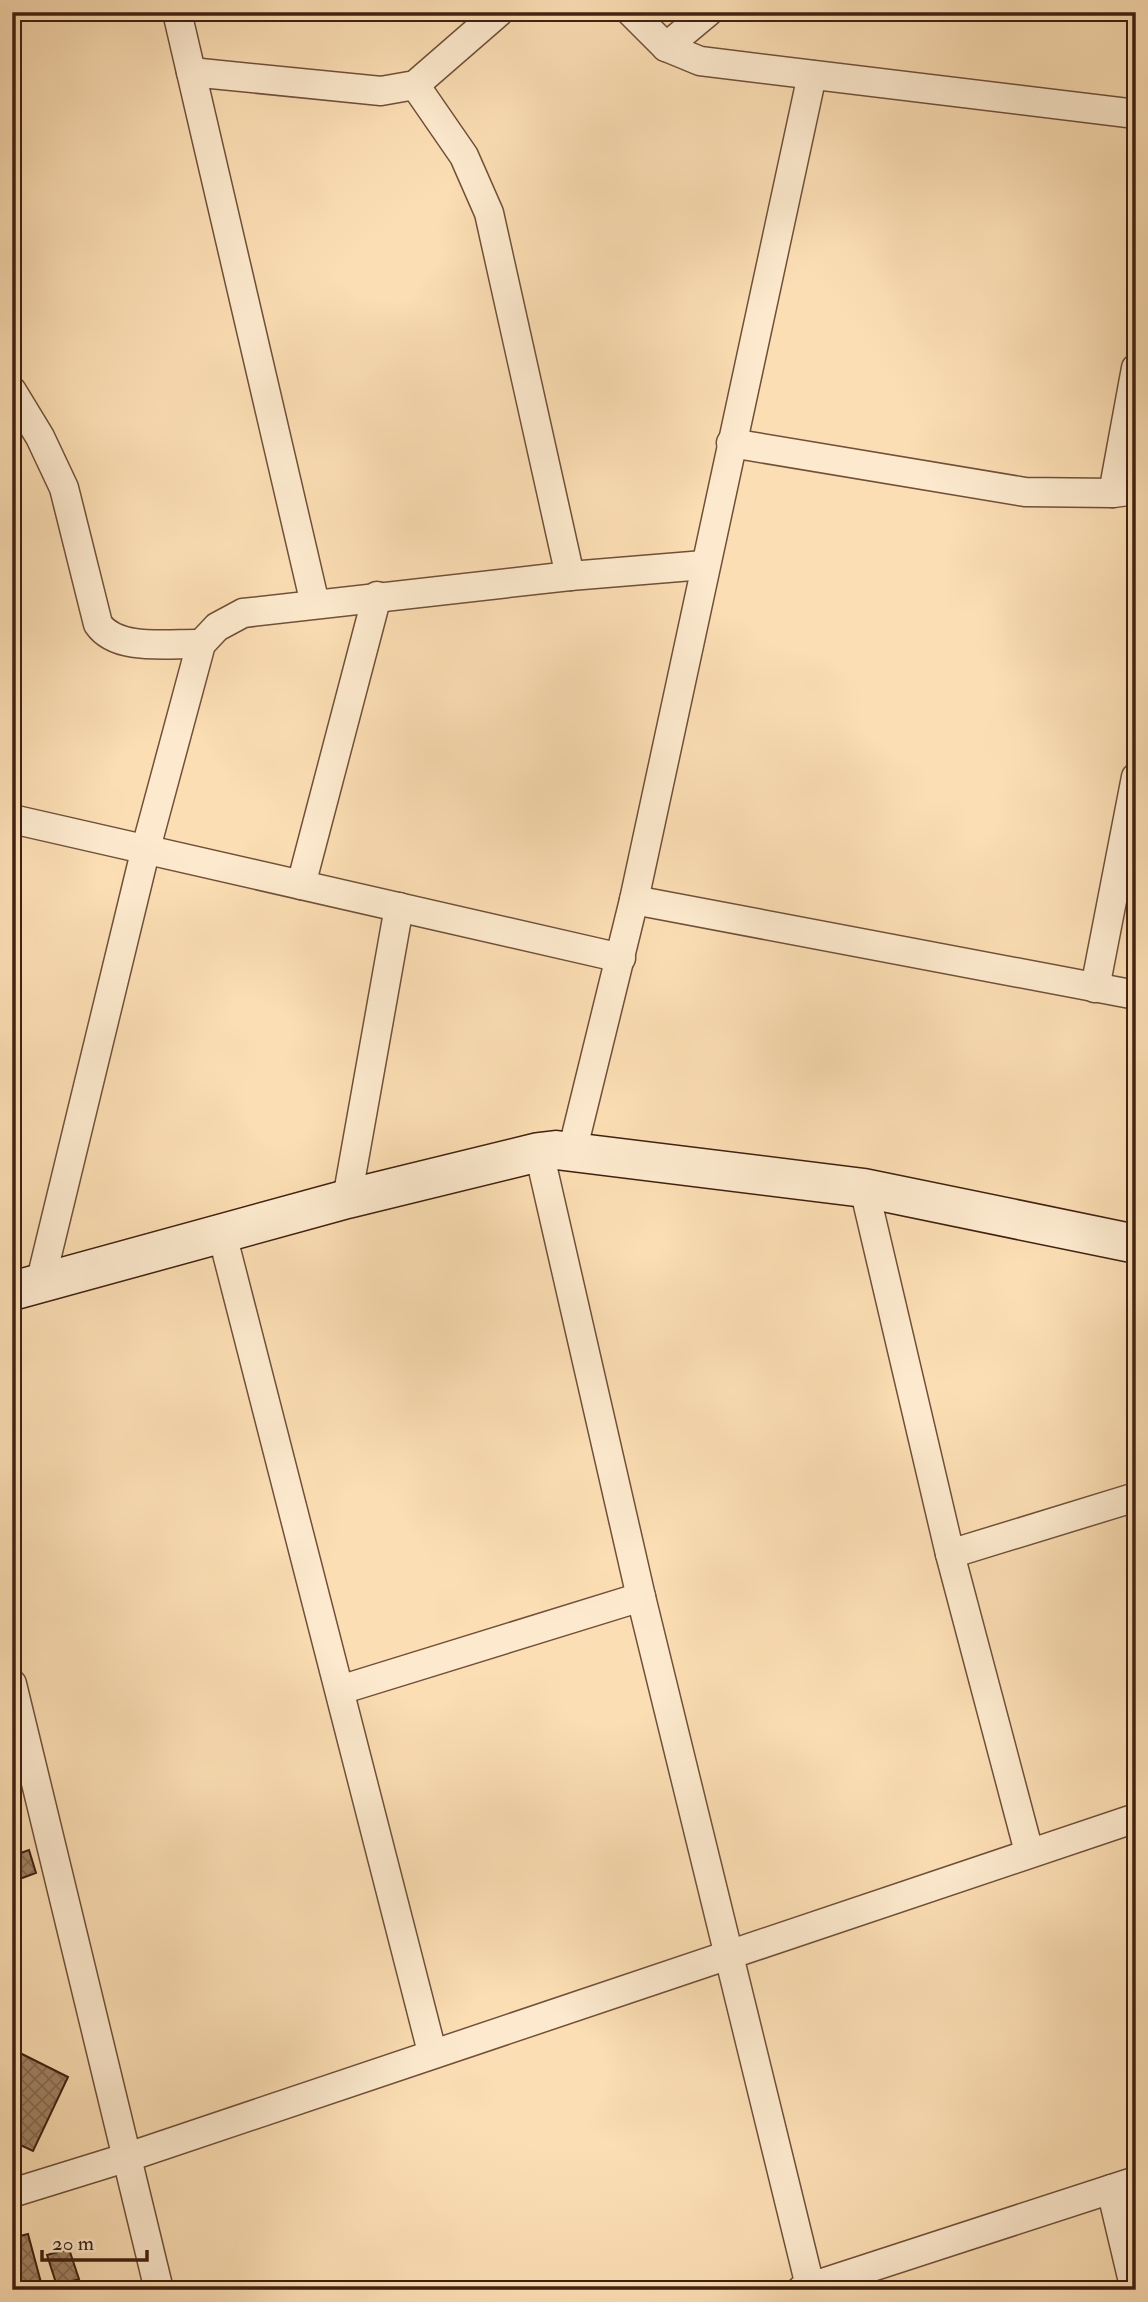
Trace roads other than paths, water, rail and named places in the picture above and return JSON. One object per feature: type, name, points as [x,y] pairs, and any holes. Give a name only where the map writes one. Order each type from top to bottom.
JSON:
[{"type":"main road","points":[[26,1288],[346,1199],[556,1152],[863,1188],[1136,1244]]},
{"type":"street","points":[[177,12],[315,604]]},
{"type":"street","points":[[191,72],[381,91],[415,85],[499,12]]},
{"type":"street","points":[[631,12],[666,47],[700,61],[1136,114]]},
{"type":"street","points":[[666,47],[708,12]]},
{"type":"street","points":[[812,75],[621,958],[556,1152],[641,1597],[807,2289],[1124,2185],[1135,2290]]},
{"type":"street","points":[[415,85],[464,156],[489,213],[570,576]]},
{"type":"street","points":[[731,443],[1025,492],[1125,492],[1136,368]]},
{"type":"street","points":[[12,391],[40,436],[64,488],[98,624],[107,636],[122,641],[201,644]]},
{"type":"street","points":[[26,1288],[201,644],[218,627],[243,614],[377,596],[704,565]]},
{"type":"street","points":[[300,885],[377,596]]},
{"type":"street","points":[[1095,988],[1136,777]]},
{"type":"street","points":[[12,819],[621,958]]},
{"type":"street","points":[[634,900],[1136,995]]},
{"type":"street","points":[[346,1199],[399,908]]},
{"type":"street","points":[[863,1188],[950,1554],[1029,1852]]},
{"type":"street","points":[[222,1234],[432,2052]]},
{"type":"street","points":[[950,1554],[1136,1497]]},
{"type":"street","points":[[340,1690],[641,1597]]},
{"type":"street","points":[[12,1684],[159,2290]]},
{"type":"street","points":[[12,2193],[125,2158],[432,2052],[1136,1818]]}]
